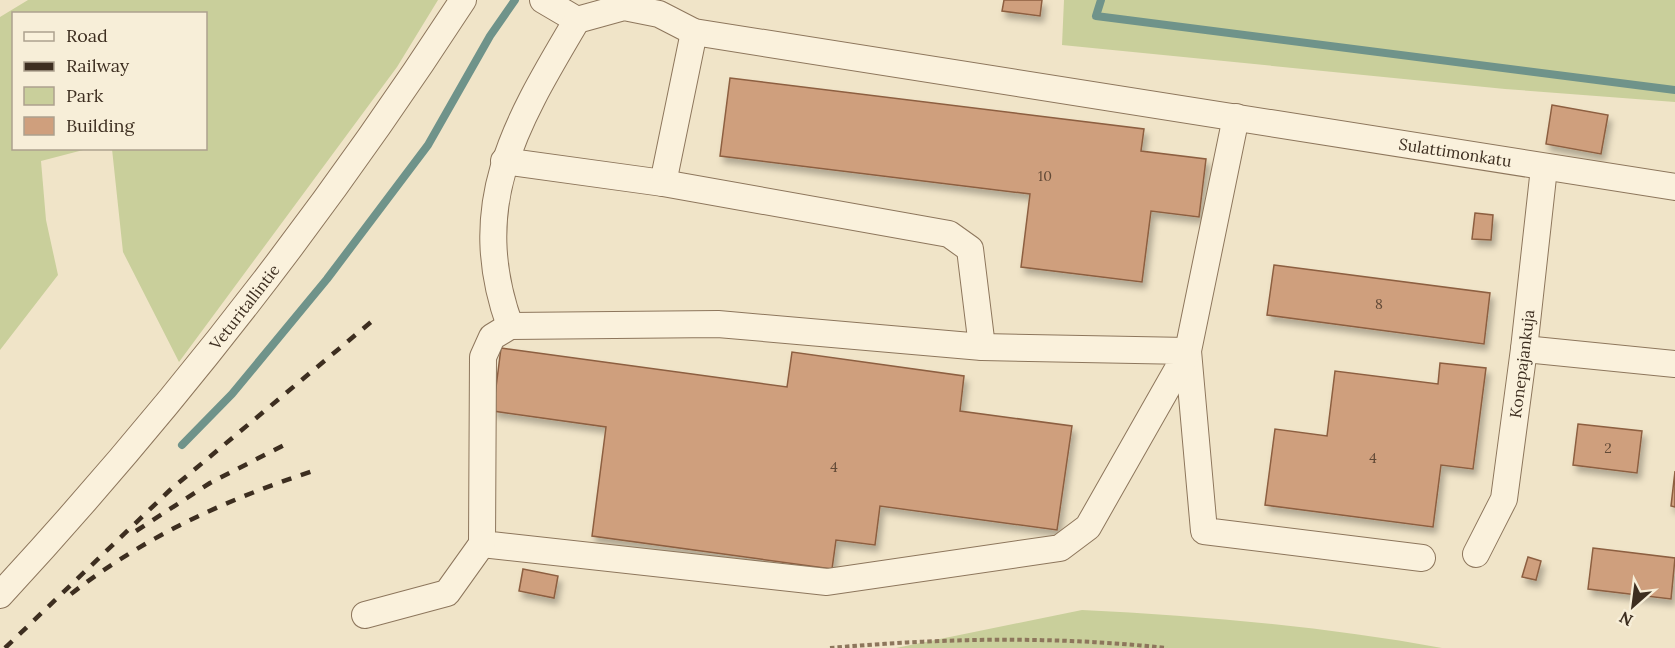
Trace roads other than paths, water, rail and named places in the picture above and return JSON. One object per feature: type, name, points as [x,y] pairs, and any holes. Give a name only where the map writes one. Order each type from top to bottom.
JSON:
[{"type":"street","name":"Veturitallintie","points":[[0,595],[69,521],[267,281],[359,156],[463,0]]},
{"type":"street","points":[[510,326],[499,295],[491,241],[495,203],[504,161],[536,89],[577,20],[543,0]]},
{"type":"street","name":"Sulattimonkatu","points":[[577,20],[624,7],[660,14],[694,32],[1675,187]]},
{"type":"street","points":[[663,183],[694,32]]},
{"type":"street","points":[[1236,117],[1188,351],[1204,531],[1422,558]]},
{"type":"street","points":[[504,161],[663,183],[949,234],[970,249],[982,347]]},
{"type":"street","name":"Konepajankuja","points":[[1476,554],[1504,500],[1544,168]]},
{"type":"street","points":[[365,615],[447,593],[482,544],[483,357],[492,337],[510,326],[718,324],[982,347],[1188,351]]},
{"type":"street","points":[[1524,349],[1675,364]]},
{"type":"street","points":[[482,544],[827,582],[1060,548],[1088,527],[1188,351]]},
{"type":"waterway","points":[[182,445],[232,394],[327,279],[428,145],[490,36],[515,0]]},
{"type":"waterway","points":[[1101,0],[1096,16],[1675,90]]},
{"type":"railway","points":[[5,648],[170,490],[371,322]]},
{"type":"railway","points":[[136,531],[210,483],[286,444]]},
{"type":"railway","points":[[71,594],[127,555],[186,522],[248,494],[313,471]]}]
